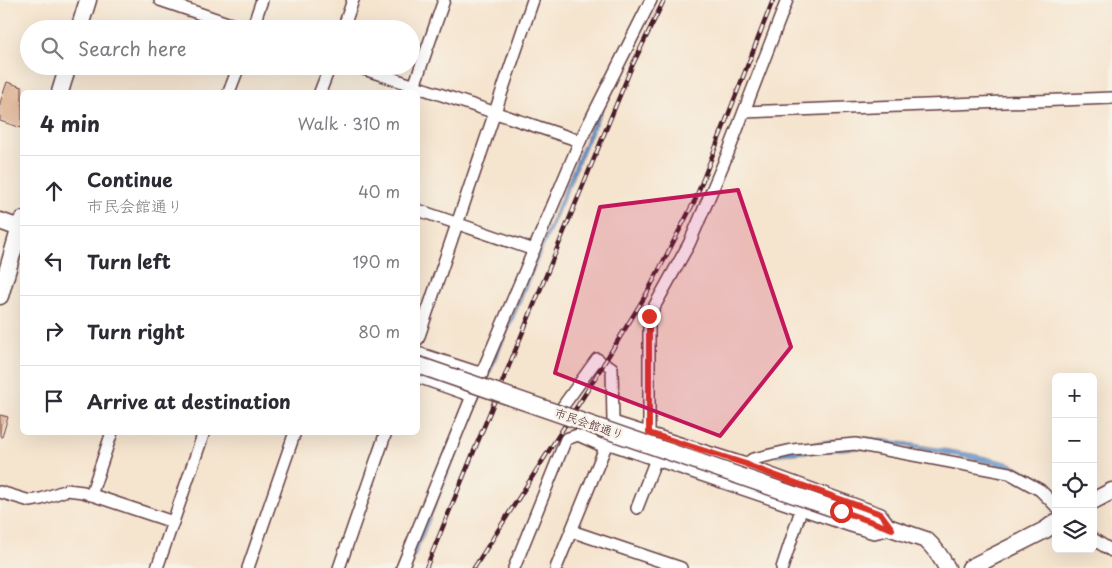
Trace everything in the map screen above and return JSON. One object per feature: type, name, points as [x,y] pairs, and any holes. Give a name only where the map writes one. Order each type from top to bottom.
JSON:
[{"type":"street","points":[[82,20],[88,0]]},
{"type":"street","points":[[160,0],[219,20]]},
{"type":"street","points":[[255,20],[262,0]]},
{"type":"street","points":[[346,20],[353,0]]},
{"type":"street","points":[[420,69],[444,0]]},
{"type":"street","points":[[420,333],[533,0]]},
{"type":"street","points":[[402,568],[472,396],[580,141],[651,0]]},
{"type":"street","points":[[649,433],[649,316],[689,244],[728,153],[787,0]]},
{"type":"street","points":[[61,90],[65,75]]},
{"type":"street","points":[[230,90],[235,75]]},
{"type":"street","points":[[321,90],[327,75]]},
{"type":"street","points":[[378,75],[413,89],[418,75]]},
{"type":"street","points":[[420,91],[580,141]]},
{"type":"street","points":[[744,112],[1112,98]]},
{"type":"street","points":[[420,211],[534,250]]},
{"type":"street","points":[[0,222],[20,226]]},
{"type":"street","points":[[0,296],[20,232]]},
{"type":"street","points":[[420,354],[482,374]]},
{"type":"street","points":[[556,568],[606,445],[613,422],[612,368],[597,359],[563,406]]},
{"type":"street","name":"市民会館通り","points":[[420,367],[926,540],[938,552],[947,568]]},
{"type":"street","points":[[420,378],[472,396]]},
{"type":"street","points":[[514,568],[566,439],[578,435],[656,459],[801,510],[874,533],[892,529],[881,514],[746,464],[613,422]]},
{"type":"street","points":[[91,495],[111,435]]},
{"type":"street","points":[[157,568],[203,435]]},
{"type":"street","points":[[248,568],[294,435]]},
{"type":"street","points":[[339,568],[385,435]]},
{"type":"street","points":[[746,464],[753,459],[792,450],[855,444],[1010,473],[1040,490],[1052,502]]},
{"type":"street","points":[[637,508],[656,459]]},
{"type":"street","points":[[0,492],[30,501],[42,499],[67,490],[83,492],[173,522]]},
{"type":"street","points":[[1097,499],[1112,491]]},
{"type":"street","points":[[1097,509],[1112,502]]},
{"type":"street","points":[[782,568],[801,510]]},
{"type":"street","points":[[970,568],[1052,526]]},
{"type":"street","points":[[571,531],[681,568]]},
{"type":"street","points":[[1097,542],[1112,551]]},
{"type":"highlighted area","points":[[738,190],[791,347],[720,436],[555,373],[600,207]]},
{"type":"water","points":[[599,107],[603,109],[479,400],[410,568],[405,568]]},
{"type":"water","points":[[856,436],[973,454],[1011,463],[1046,482],[1052,488],[1048,491],[1008,467],[902,446],[755,457],[751,453]]},
{"type":"building","points":[[7,82],[22,87],[22,90],[20,90],[20,127],[0,121],[0,103]]},
{"type":"building","points":[[0,415],[8,417],[2,437],[0,436]]},
{"type":"railway","points":[[426,568],[632,66],[664,0]]},
{"type":"railway","points":[[474,568],[647,293],[695,200],[773,0]]},
{"type":"route","points":[[649,316],[649,433],[746,464],[881,514],[892,529],[841,511]]}]
